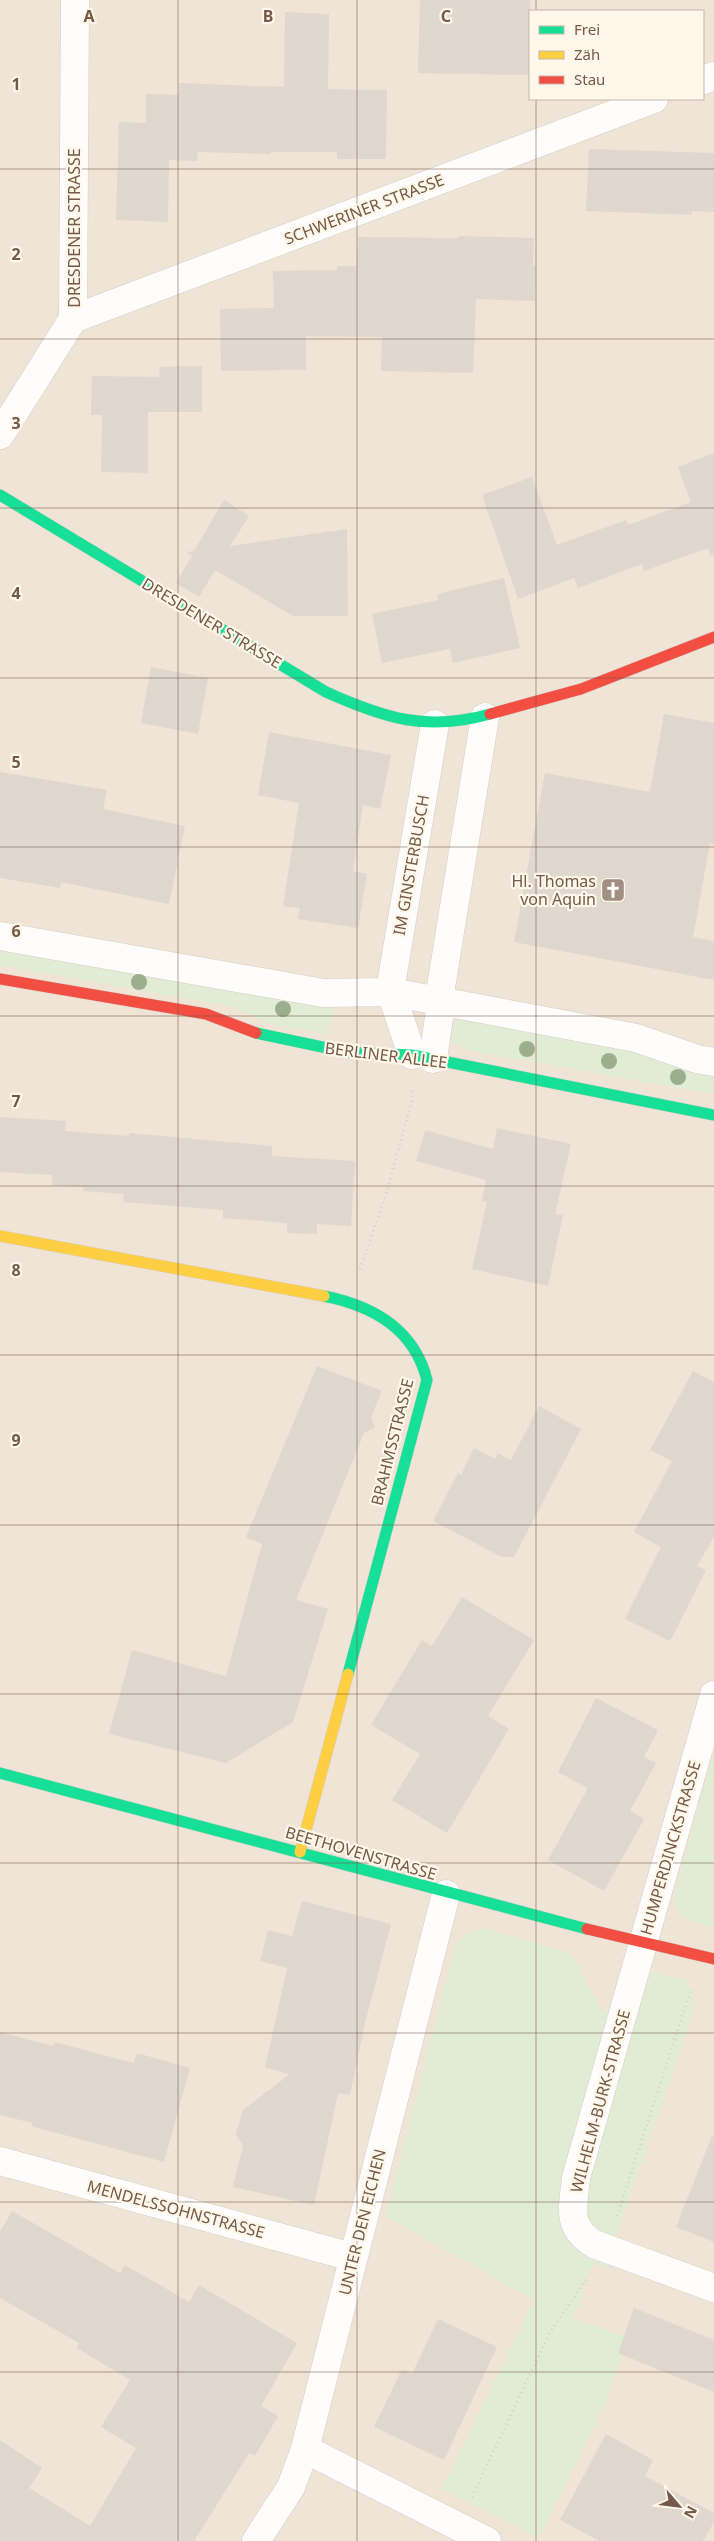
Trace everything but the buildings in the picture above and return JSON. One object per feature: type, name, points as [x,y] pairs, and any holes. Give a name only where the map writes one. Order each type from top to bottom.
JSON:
[{"type":"street","name":"DRESDENER STRASSE","points":[[0,435],[73,319],[75,0]]},
{"type":"street","name":"SCHWERINER STRASSE","points":[[73,319],[651,100]]},
{"type":"street","name":"DRESDENER STRASSE","points":[[0,495],[326,692],[370,712],[435,724]]},
{"type":"street","points":[[435,724],[462,722],[485,717],[580,689],[714,637]]},
{"type":"street","points":[[423,1057],[441,1003],[446,958],[485,717]]},
{"type":"street","name":"IM GINSTERBUSCH","points":[[423,1057],[391,992],[435,724]]},
{"type":"street","points":[[0,936],[323,993],[391,992],[441,1003],[636,1038],[697,1059],[714,1062]]},
{"type":"street","name":"BERLINER ALLEE","points":[[0,979],[206,1014],[256,1033],[346,1052],[423,1057],[714,1115]]},
{"type":"street","name":"BRAHMSSTRASSE","points":[[0,1236],[349,1301],[382,1317],[402,1332],[418,1349],[424,1362],[427,1380],[300,1852]]},
{"type":"street","name":"HUMPERDINCKSTRASSE","points":[[642,1944],[714,1694]]},
{"type":"street","name":"BEETHOVENSTRASSE","points":[[0,1773],[300,1852],[446,1894],[642,1944],[714,1959]]},
{"type":"street","name":"UNTER DEN EICHEN","points":[[256,2541],[291,2487],[305,2449],[352,2257],[446,1894]]},
{"type":"street","name":"WILHELM-BURK-STRASSE","points":[[642,1944],[576,2178],[573,2207],[576,2228],[581,2236],[606,2250],[714,2288]]},
{"type":"street","name":"MENDELSSOHNSTRASSE","points":[[0,2161],[352,2257]]},
{"type":"street","points":[[305,2449],[487,2541]]},
{"type":"path","points":[[349,1301],[388,1188],[423,1057]]},
{"type":"shaded area","points":[[0,0],[714,0],[714,2541],[0,2541]]},
{"type":"green space","points":[[0,946],[277,995],[334,1009],[328,1034],[266,1023],[235,1007],[0,965]]},
{"type":"green space","points":[[464,1018],[651,1051],[714,1072],[714,1094],[468,1050],[451,1040],[452,1029],[457,1020]]},
{"type":"green space","points":[[714,1750],[714,1927],[693,1922],[682,1915],[678,1910],[675,1895]]},
{"type":"green space","points":[[483,1928],[572,1954],[601,2009],[634,2021],[647,1971],[683,1980],[693,1990],[695,2008],[605,2268],[593,2263],[573,2319],[629,2337],[603,2409],[539,2538],[442,2489],[534,2300],[386,2216],[455,1945],[466,1934]]},
{"type":"traffic: fast","points":[[0,495],[326,692],[367,709],[406,720],[446,722],[490,714]]},
{"type":"traffic: fast","points":[[256,1033],[346,1052],[412,1055],[714,1115]]},
{"type":"traffic: fast","points":[[324,1296],[359,1306],[389,1323],[402,1334],[412,1347],[421,1362],[427,1380],[348,1674]]},
{"type":"traffic: fast","points":[[0,1773],[587,1929]]},
{"type":"traffic: slow","points":[[0,1236],[324,1296]]},
{"type":"traffic: slow","points":[[300,1852],[348,1674]]},
{"type":"traffic: jam","points":[[490,714],[581,689],[714,637]]},
{"type":"traffic: jam","points":[[0,979],[206,1014],[256,1033]]},
{"type":"traffic: jam","points":[[587,1929],[714,1959]]},
{"type":"place","name":"Hl. Thomas von Aquin","points":[[613,890]]}]
